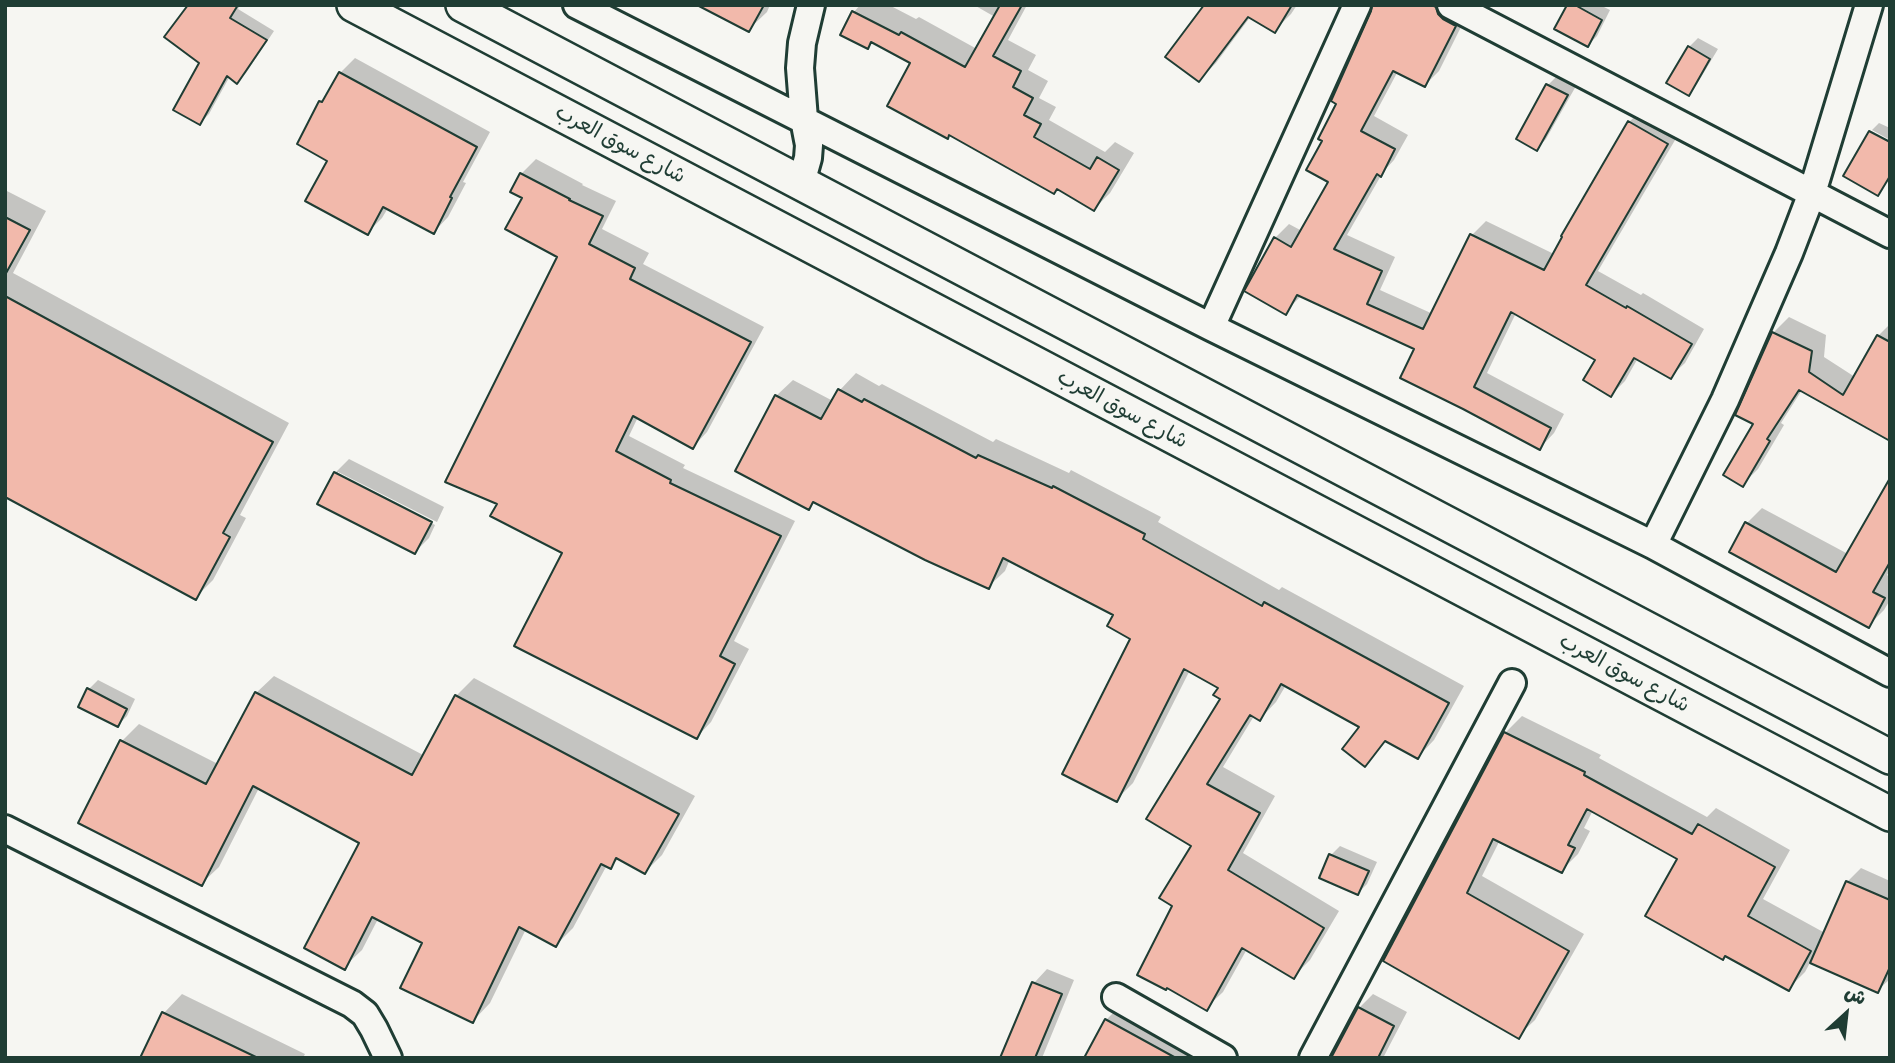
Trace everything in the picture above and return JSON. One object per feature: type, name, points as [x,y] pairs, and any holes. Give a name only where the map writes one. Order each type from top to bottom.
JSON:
[{"type":"main road","name":"شارع سوق العرب","points":[[354,5],[1890,814]]},
{"type":"main road","points":[[463,5],[1890,757]]},
{"type":"street","points":[[577,5],[1211,327],[1653,545],[1890,673]]},
{"type":"street","points":[[801,183],[809,145],[800,68],[802,43],[811,5]]},
{"type":"street","points":[[1211,327],[1357,5]]},
{"type":"street","points":[[1451,5],[1890,234]]},
{"type":"street","points":[[1653,545],[1690,473],[1789,253],[1812,193],[1869,5]]},
{"type":"street","points":[[1312,1058],[1512,683]]},
{"type":"street","points":[[5,829],[352,1004],[365,1014],[388,1058]]},
{"type":"street","points":[[1116,998],[1223,1058]]},
{"type":"building","points":[[188,5],[238,5],[230,18],[267,40],[237,84],[227,76],[200,125],[173,110],[199,63],[164,37]]},
{"type":"building","points":[[697,5],[764,5],[749,32]]},
{"type":"building","points":[[1000,5],[1022,5],[993,56],[1021,71],[1013,87],[1033,98],[1024,115],[1041,124],[1034,137],[1090,169],[1097,157],[1119,170],[1094,211],[1057,189],[1054,194],[949,135],[948,139],[887,106],[910,63],[871,42],[868,49],[840,35],[852,11],[899,35],[901,32],[965,67]]},
{"type":"building","points":[[1204,5],[1292,5],[1275,33],[1248,17],[1199,82],[1165,57]]},
{"type":"building","points":[[1372,5],[1432,5],[1443,19],[1456,26],[1425,87],[1393,71],[1361,131],[1395,149],[1381,177],[1377,174],[1334,249],[1382,271],[1367,304],[1423,329],[1470,234],[1544,270],[1628,121],[1668,144],[1586,285],[1692,344],[1671,379],[1634,358],[1611,397],[1583,380],[1595,360],[1511,312],[1474,387],[1551,428],[1540,450],[1400,378],[1414,349],[1297,295],[1286,315],[1244,291],[1274,237],[1291,247],[1328,182],[1306,170],[1322,141],[1318,139],[1336,104],[1331,101]]},
{"type":"building","points":[[1567,5],[1575,5],[1602,20],[1588,47],[1554,29]]},
{"type":"building","points":[[1688,46],[1710,59],[1689,96],[1666,83]]},
{"type":"building","points":[[339,72],[477,147],[434,234],[383,207],[368,235],[305,201],[327,161],[297,144],[319,101],[322,102]]},
{"type":"building","points":[[1546,84],[1568,95],[1537,151],[1516,139]]},
{"type":"building","points":[[1869,131],[1890,142],[1890,176],[1878,196],[1843,176]]},
{"type":"building","points":[[520,173],[603,216],[589,244],[635,268],[630,279],[751,342],[693,449],[633,416],[616,451],[671,480],[670,483],[781,536],[720,656],[735,664],[697,739],[514,646],[562,553],[490,516],[497,504],[445,482],[557,257],[505,229],[522,198],[510,192]]},
{"type":"building","points":[[5,217],[30,230],[5,275]]},
{"type":"building","points":[[5,296],[273,442],[223,533],[230,537],[196,600],[5,497]]},
{"type":"building","points":[[1772,332],[1812,351],[1809,372],[1843,395],[1877,335],[1890,342],[1890,441],[1799,390],[1767,439],[1770,441],[1743,487],[1723,475],[1753,424],[1735,415]]},
{"type":"building","points":[[838,389],[862,402],[864,399],[976,458],[978,455],[1052,488],[1053,486],[1145,534],[1143,539],[1262,606],[1264,602],[1449,703],[1418,759],[1385,741],[1365,767],[1342,749],[1359,727],[1281,684],[1260,721],[1250,715],[1207,784],[1260,813],[1228,870],[1324,928],[1294,979],[1242,948],[1207,1011],[1167,988],[1166,990],[1137,975],[1172,906],[1159,898],[1191,846],[1146,819],[1220,699],[1213,695],[1218,688],[1184,669],[1117,802],[1062,774],[1130,639],[1107,626],[1113,615],[1003,558],[989,589],[925,560],[813,502],[809,510],[735,471],[775,395],[821,419]]},
{"type":"building","points":[[334,472],[432,522],[415,554],[317,504]]},
{"type":"building","points":[[1890,478],[1890,562],[1873,592],[1885,598],[1869,628],[1729,552],[1745,522],[1836,572]]},
{"type":"building","points":[[87,688],[127,709],[118,727],[78,707]]},
{"type":"building","points":[[255,692],[412,775],[455,695],[679,814],[645,874],[616,858],[611,869],[601,864],[556,947],[519,927],[473,1023],[400,988],[422,943],[372,917],[345,970],[304,948],[359,843],[253,786],[202,886],[78,823],[120,740],[206,784]]},
{"type":"building","points":[[1504,732],[1585,772],[1584,775],[1692,834],[1698,824],[1775,867],[1748,916],[1811,951],[1789,991],[1725,956],[1723,960],[1645,916],[1677,859],[1587,809],[1568,845],[1575,848],[1562,873],[1493,839],[1467,893],[1569,951],[1519,1039],[1383,961]]},
{"type":"building","points":[[1329,854],[1369,871],[1358,895],[1319,878]]},
{"type":"building","points":[[1846,881],[1890,900],[1890,967],[1878,993],[1810,963]]},
{"type":"building","points":[[1032,982],[1062,994],[1035,1058],[1000,1058]]},
{"type":"building","points":[[1358,1007],[1394,1026],[1378,1058],[1331,1058]]},
{"type":"building","points":[[162,1012],[258,1058],[140,1058]]},
{"type":"building","points":[[1105,1019],[1176,1058],[1084,1058]]}]
